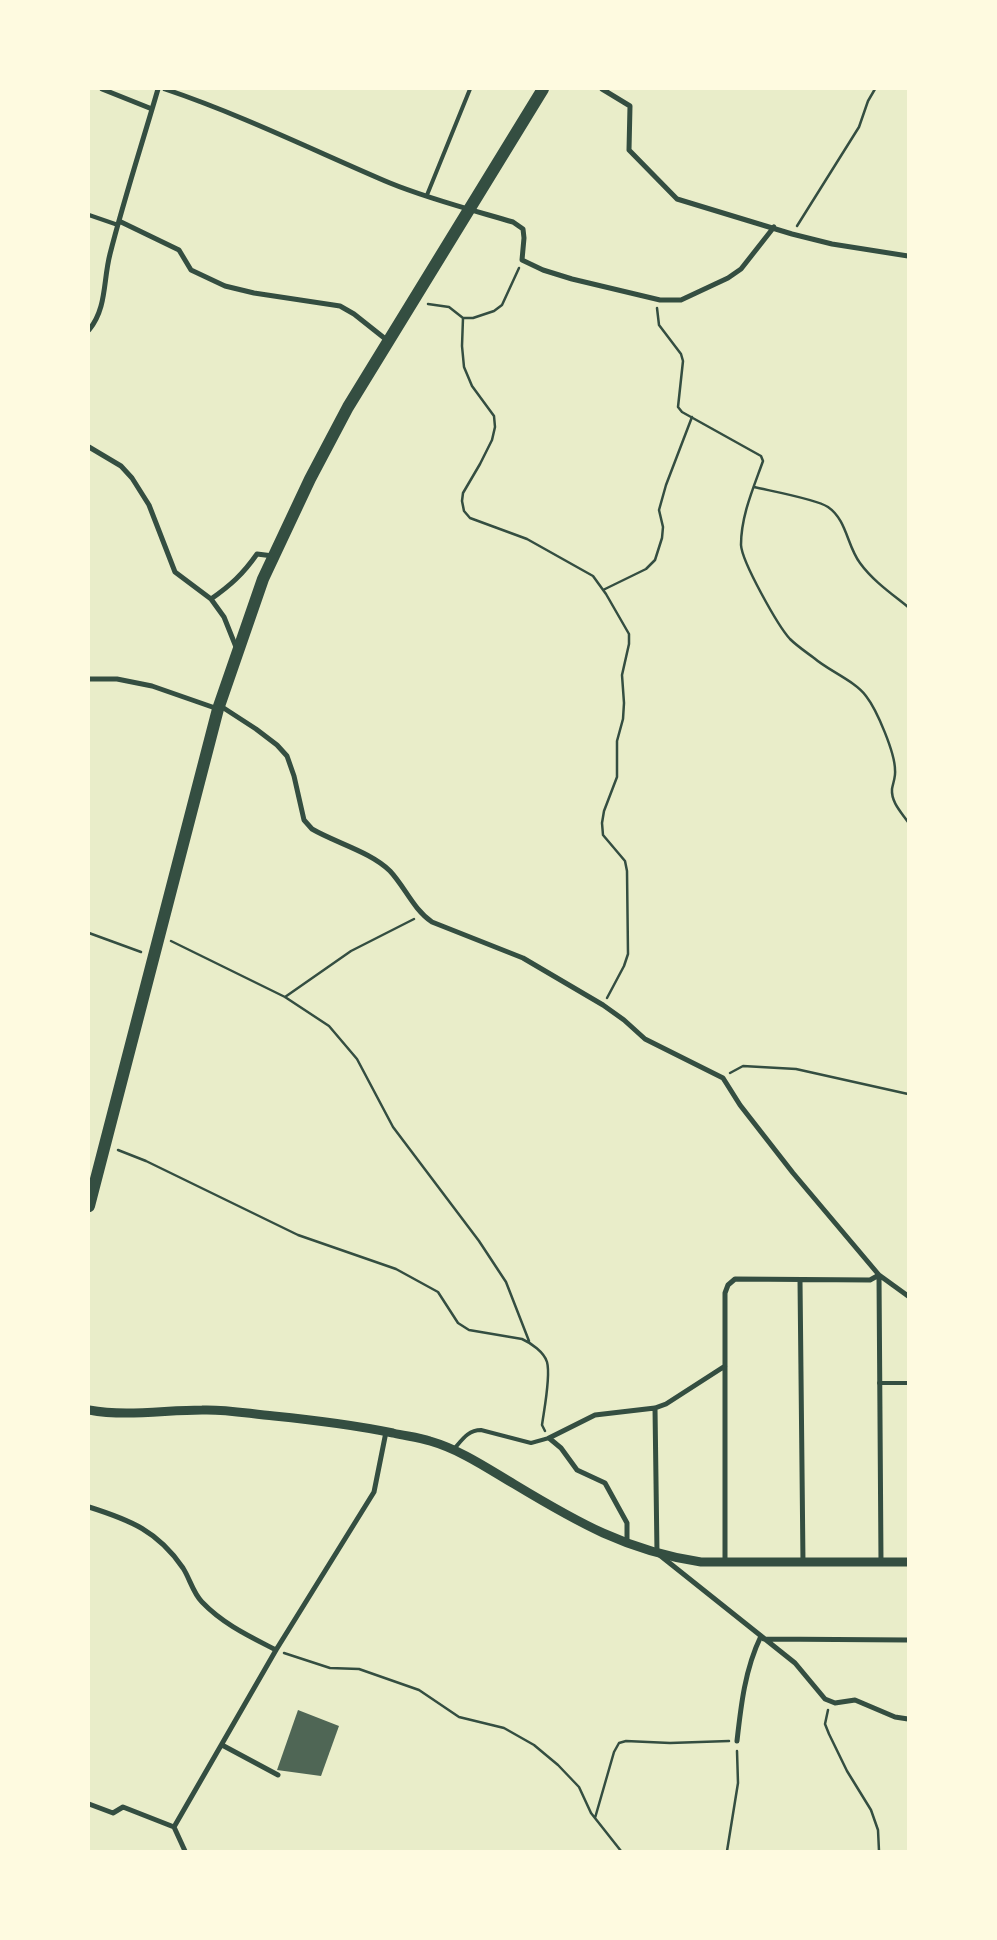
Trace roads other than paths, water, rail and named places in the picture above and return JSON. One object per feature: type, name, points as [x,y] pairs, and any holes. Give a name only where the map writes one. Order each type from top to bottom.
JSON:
[{"type":"main road","points":[[89,1206],[218,707],[274,556],[310,479],[348,407],[543,89]]},
{"type":"street","points":[[102,89],[152,109]]},
{"type":"street","points":[[89,330],[98,317],[102,304],[109,256],[158,89]]},
{"type":"street","points":[[165,89],[214,107],[392,184],[513,222],[523,229],[522,260],[543,270],[655,299],[682,300],[728,278],[741,269],[774,227]]},
{"type":"street","points":[[602,89],[630,106],[629,150],[677,198],[792,234],[832,244],[908,256]]},
{"type":"street","points":[[119,223],[179,250],[191,270],[225,286],[254,293],[340,306],[354,314],[388,341]]},
{"type":"street","points":[[89,447],[121,466],[132,478],[149,505],[175,572],[211,599],[224,617],[238,650]]},
{"type":"street","points":[[211,599],[231,585],[247,569],[257,554],[274,556]]},
{"type":"street","points":[[89,679],[117,679],[152,686],[218,707],[256,729],[277,744],[287,756],[304,820],[312,829],[380,862],[391,872],[422,915],[432,922],[523,958],[603,1004],[645,1039],[722,1078],[730,1086],[740,1105],[794,1173],[879,1275],[908,1296]]},
{"type":"street","points":[[725,1562],[725,1293],[728,1285],[735,1279],[870,1280],[879,1275]]},
{"type":"street","points":[[879,1275],[881,1562]]},
{"type":"street","points":[[800,1280],[803,1563]]},
{"type":"street","points":[[627,1544],[627,1523],[605,1483],[577,1470],[561,1448],[549,1438],[596,1415],[654,1408],[666,1404],[725,1366]]},
{"type":"street","points":[[654,1408],[657,1553]]},
{"type":"street","points":[[89,1410],[100,1412],[137,1412],[204,1410],[322,1420],[430,1440],[454,1449],[573,1519],[627,1544],[657,1553],[701,1562],[908,1562]]},
{"type":"street","points":[[174,1827],[276,1650],[374,1492],[386,1432]]},
{"type":"street","points":[[89,1507],[127,1519],[149,1531],[183,1568],[199,1600],[217,1617],[237,1630],[276,1650]]},
{"type":"street","points":[[657,1553],[795,1662],[820,1694],[830,1702],[835,1704],[855,1700],[895,1717],[908,1720]]},
{"type":"street","points":[[762,1637],[908,1640]]},
{"type":"street","points":[[737,1741],[746,1679],[753,1653],[762,1637]]},
{"type":"street","points":[[222,1745],[278,1775]]},
{"type":"street","points":[[89,1804],[113,1812],[123,1807],[174,1827],[185,1851]]},
{"type":"lane","points":[[427,195],[470,89]]},
{"type":"lane","points":[[89,215],[119,223]]},
{"type":"lane","points":[[880,1383],[908,1383]]},
{"type":"lane","points":[[454,1449],[474,1430],[481,1430],[531,1443],[549,1438]]}]
